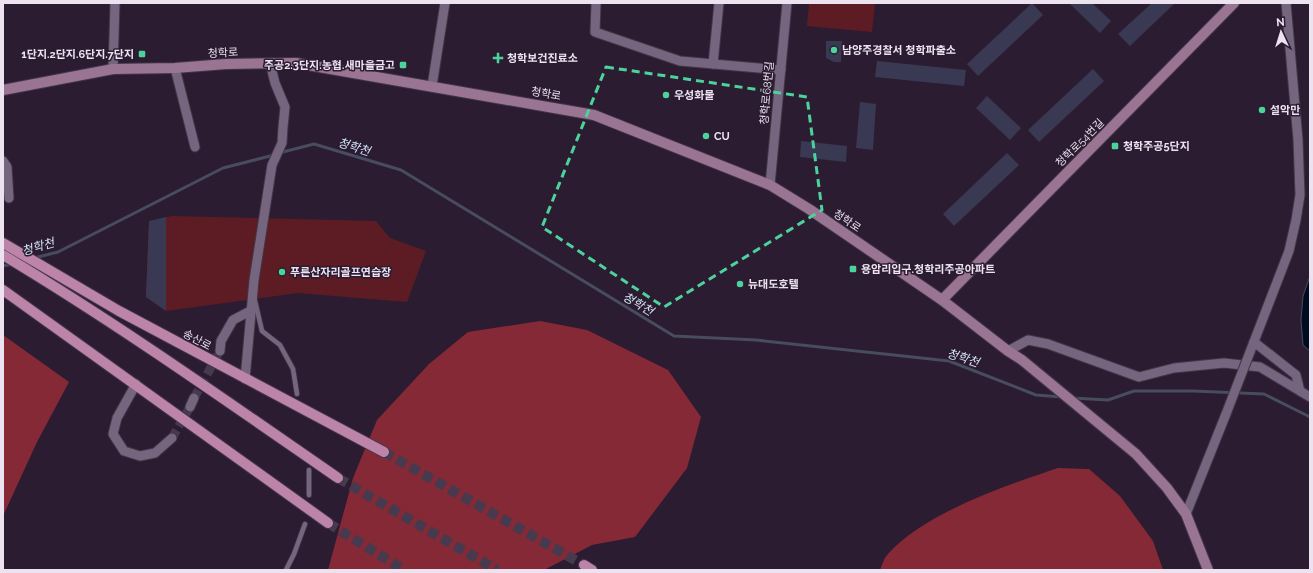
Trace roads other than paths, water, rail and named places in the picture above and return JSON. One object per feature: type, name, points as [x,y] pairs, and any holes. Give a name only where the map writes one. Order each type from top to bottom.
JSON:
[{"type":"main road","name":"송산로","points":[[3,243],[119,311],[384,452]]},
{"type":"main road","points":[[3,255],[152,350],[338,478]]},
{"type":"main road","points":[[3,290],[328,523]]},
{"type":"street","points":[[432,86],[445,3]]},
{"type":"street","points":[[596,3],[595,32],[680,62],[781,70]]},
{"type":"street","points":[[713,64],[719,3]]},
{"type":"street","name":"청학로68번길","points":[[770,185],[787,3]]},
{"type":"street","name":"청학로54번길","points":[[942,300],[1234,3]]},
{"type":"street","points":[[1186,514],[1289,251],[1296,220],[1300,195],[1298,140],[1286,3]]},
{"type":"street","points":[[113,6],[114,70]]},
{"type":"street","name":"청학로","points":[[3,90],[114,70],[175,68],[226,64],[296,63],[594,115],[770,185],[809,209],[942,300],[1022,360],[1136,454],[1167,488],[1186,514],[1208,570]]},
{"type":"street","points":[[245,379],[254,280],[272,165],[282,142],[285,107],[275,83],[270,64]]},
{"type":"street","points":[[175,68],[195,147]]},
{"type":"street","points":[[3,161],[7,167],[9,198]]},
{"type":"street","points":[[220,351],[221,342],[233,320],[252,310]]},
{"type":"street","points":[[1008,351],[1028,340],[1048,344],[1139,377],[1174,368],[1224,363],[1260,367],[1310,397]]},
{"type":"street","points":[[1254,342],[1296,375],[1300,391]]},
{"type":"street","points":[[136,384],[117,418],[113,434],[124,451],[140,456],[155,454],[172,438]]},
{"type":"street","points":[[190,407],[194,398]]},
{"type":"lane","points":[[253,292],[262,331],[280,345],[293,369],[297,394]]},
{"type":"lane","points":[[309,470],[309,495]]},
{"type":"lane","points":[[286,570],[294,554],[305,524]]},
{"type":"water","points":[[1310,276],[1310,351],[1303,345],[1301,320],[1303,296]]},
{"type":"waterway","name":"청학천","points":[[279,153],[314,144],[401,170],[674,336],[756,340],[949,361],[1036,395],[1062,397]]},
{"type":"waterway","name":"청학천","points":[[34,258],[58,252],[223,168],[274,155]]},
{"type":"waterway","name":"청학천","points":[[3,266],[13,264]]},
{"type":"waterway","name":"청학천","points":[[1072,398],[1108,400],[1134,391],[1193,391],[1264,394],[1310,417]]},
{"type":"tunnel","points":[[194,398],[220,351]]},
{"type":"tunnel","points":[[172,438],[190,407]]},
{"type":"tunnel","points":[[384,452],[584,565]]},
{"type":"tunnel","points":[[338,478],[497,570]]},
{"type":"tunnel","points":[[328,523],[404,570]]},
{"type":"place","name":"남양주경찰서 청학파출소","points":[[834,50]]},
{"type":"place","name":"1단지.2단지.6단지.7단지","points":[[142,54]]},
{"type":"place","name":"청학보건진료소","points":[[498,58]]},
{"type":"place","name":"주공2.3단지.농협.새마을금고","points":[[403,65]]},
{"type":"place","name":"우성화물","points":[[666,95]]},
{"type":"place","name":"설악만","points":[[1262,110]]},
{"type":"place","name":"CU","points":[[706,136]]},
{"type":"place","name":"청학주공5단지","points":[[1115,146]]},
{"type":"place","name":"용암리입구.청학리주공아파트","points":[[853,269]]},
{"type":"place","name":"푸른산자리골프연습장","points":[[282,272]]},
{"type":"place","name":"뉴대도호텔","points":[[740,284]]}]
